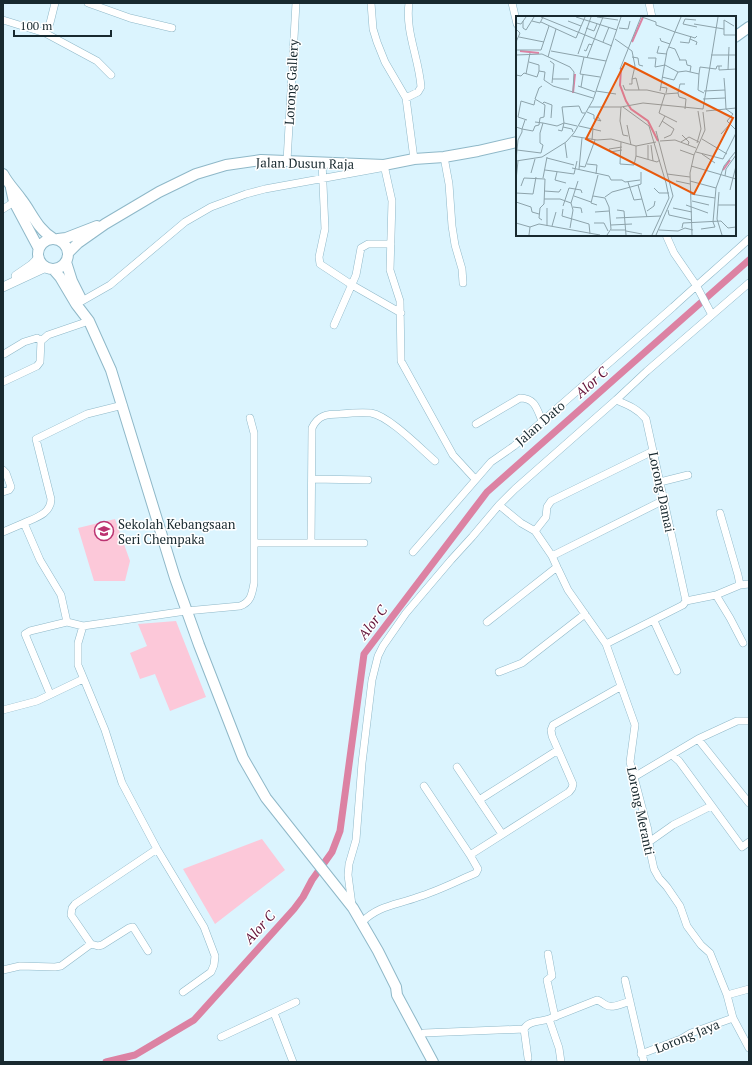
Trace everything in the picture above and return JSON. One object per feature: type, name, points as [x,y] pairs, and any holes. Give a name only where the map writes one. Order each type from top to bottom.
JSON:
[{"type":"main road","points":[[736,36],[749,27]]},
{"type":"main road","name":"Jalan Dusun Raja","points":[[67,257],[78,243],[105,224],[159,192],[196,174],[241,162],[261,160],[385,166],[414,159],[444,157],[478,151],[516,142]]},
{"type":"main road","points":[[3,174],[11,188],[22,200],[41,229],[47,235],[65,245],[72,280],[109,364],[123,404],[186,611],[250,772],[266,798],[353,908],[362,922],[396,987],[404,995],[440,1062]]},
{"type":"main road","points":[[11,188],[14,202],[39,254],[50,268],[60,276],[76,304],[89,321]]},
{"type":"main road","name":"Jalan Dusun Raja","points":[[56,239],[66,238],[105,224]]},
{"type":"main road","points":[[39,254],[46,240],[56,239]]},
{"type":"main road","points":[[50,268],[58,268],[67,257]]},
{"type":"main road","points":[[396,987],[397,995],[433,1062]]},
{"type":"street","points":[[45,33],[50,23],[55,3]]},
{"type":"street","points":[[88,3],[130,18],[172,28]]},
{"type":"street","name":"Lorong Gallery","points":[[287,161],[296,3]]},
{"type":"street","points":[[370,3],[373,29],[377,42],[388,67],[406,98],[414,159]]},
{"type":"street","points":[[406,98],[418,92],[421,87],[410,34],[408,14],[409,3]]},
{"type":"street","points":[[512,3],[516,20]]},
{"type":"street","points":[[649,3],[652,16]]},
{"type":"street","points":[[3,20],[45,33],[97,61],[111,76]]},
{"type":"street","points":[[444,157],[449,184],[452,226],[462,269],[463,283]]},
{"type":"street","points":[[322,162],[325,229],[319,261],[324,268],[401,313]]},
{"type":"street","points":[[82,301],[115,282],[185,222],[211,207],[252,192],[385,166],[392,202],[390,270],[398,292],[401,313],[401,361],[452,455],[475,479]]},
{"type":"street","points":[[3,208],[14,202]]},
{"type":"street","points":[[666,236],[674,253],[696,286],[712,314]]},
{"type":"street","name":"Jalan Dato","points":[[413,552],[491,462],[514,446],[696,286],[714,272],[749,239]]},
{"type":"street","points":[[334,325],[356,274],[361,248],[368,244],[391,244]]},
{"type":"street","points":[[3,286],[32,265],[39,254]]},
{"type":"street","points":[[3,286],[50,268]]},
{"type":"street","points":[[353,908],[348,875],[349,864],[356,840],[372,680],[378,656],[406,613],[499,506],[532,474],[616,400],[647,370],[749,283]]},
{"type":"street","points":[[3,382],[33,369],[40,362],[41,341],[48,335],[89,321]]},
{"type":"street","points":[[4,354],[31,340],[37,338],[41,341]]},
{"type":"street","points":[[476,424],[520,398],[531,400],[542,421]]},
{"type":"street","name":"Lorong Damai","points":[[616,400],[634,408],[642,413],[646,418],[686,601]]},
{"type":"street","points":[[3,532],[46,512],[51,504],[36,438],[87,414],[123,404]]},
{"type":"street","points":[[311,543],[312,428],[315,421],[320,417],[328,414],[371,413],[379,416],[408,437],[435,461]]},
{"type":"street","points":[[50,694],[25,634],[30,630],[67,622],[83,626],[245,604],[252,596],[254,583],[254,433],[250,418]]},
{"type":"street","points":[[535,532],[546,517],[547,507],[551,501],[653,451]]},
{"type":"street","points":[[3,470],[6,473],[11,487],[9,490],[3,492]]},
{"type":"street","points":[[660,482],[688,476]]},
{"type":"street","points":[[312,479],[368,480]]},
{"type":"street","points":[[552,556],[664,500]]},
{"type":"street","name":"Lorong Meranti","points":[[499,506],[535,532],[552,556],[568,590],[606,644],[620,687],[635,725],[630,762],[648,830],[650,851],[654,869],[680,906],[686,926],[693,936],[710,953],[727,995],[733,1018],[749,1048]]},
{"type":"street","points":[[720,513],[740,585]]},
{"type":"street","points":[[24,523],[40,560],[61,595],[67,622]]},
{"type":"street","points":[[254,543],[364,543]]},
{"type":"street","points":[[487,622],[557,568]]},
{"type":"street","points":[[606,644],[683,605],[686,601],[716,595],[740,585],[749,584]]},
{"type":"street","points":[[716,595],[743,643]]},
{"type":"street","points":[[499,672],[522,663],[585,614]]},
{"type":"street","points":[[654,620],[677,671]]},
{"type":"street","points":[[83,626],[78,643],[78,665],[105,730],[122,783],[157,849],[204,927],[215,956],[214,965],[211,972],[183,992]]},
{"type":"street","points":[[3,710],[23,705],[83,679]]},
{"type":"street","points":[[470,855],[562,798],[572,788],[572,779],[552,736],[551,730],[553,725],[620,687]]},
{"type":"street","points":[[634,777],[698,739],[737,722],[749,720]]},
{"type":"street","points":[[698,739],[749,804]]},
{"type":"street","points":[[478,800],[558,750]]},
{"type":"street","points":[[672,755],[679,761],[742,848],[749,842]]},
{"type":"street","points":[[457,768],[502,834]]},
{"type":"street","points":[[362,922],[378,909],[419,897],[476,873],[478,869],[424,786]]},
{"type":"street","points":[[649,842],[673,825],[711,806]]},
{"type":"street","points":[[91,944],[72,918],[72,908],[75,904],[157,849]]},
{"type":"street","points":[[3,970],[20,966],[61,966],[91,944],[102,945],[133,927],[148,951]]},
{"type":"street","points":[[548,954],[552,976],[547,980],[552,1018],[561,1062]]},
{"type":"street","points":[[625,980],[644,1062]]},
{"type":"street","points":[[727,995],[749,989]]},
{"type":"street","points":[[528,1058],[524,1029],[529,1023],[552,1018],[597,1000],[611,1007],[630,1002]]},
{"type":"street","points":[[221,1036],[296,1002]]},
{"type":"street","points":[[274,1013],[293,1062]]},
{"type":"street","name":"Lorong Jaya","points":[[641,1054],[681,1039],[691,1033],[733,1018]]},
{"type":"street","points":[[424,1033],[524,1029]]},
{"type":"shaded area","points":[[115,519],[130,561],[125,581],[94,581],[78,528]]},
{"type":"shaded area","points":[[176,621],[206,697],[170,711],[155,674],[140,679],[130,653],[147,646],[138,624]]},
{"type":"shaded area","points":[[262,839],[285,870],[215,924],[183,869]]},
{"type":"waterway","name":"Alor C","points":[[106,1062],[135,1055],[194,1020],[294,909],[303,897],[312,880],[332,852],[340,831],[364,654],[487,492],[749,260]]},
{"type":"place","name":"Sekolah Kebangsaan Seri Chempaka","points":[[104,531]]}]
